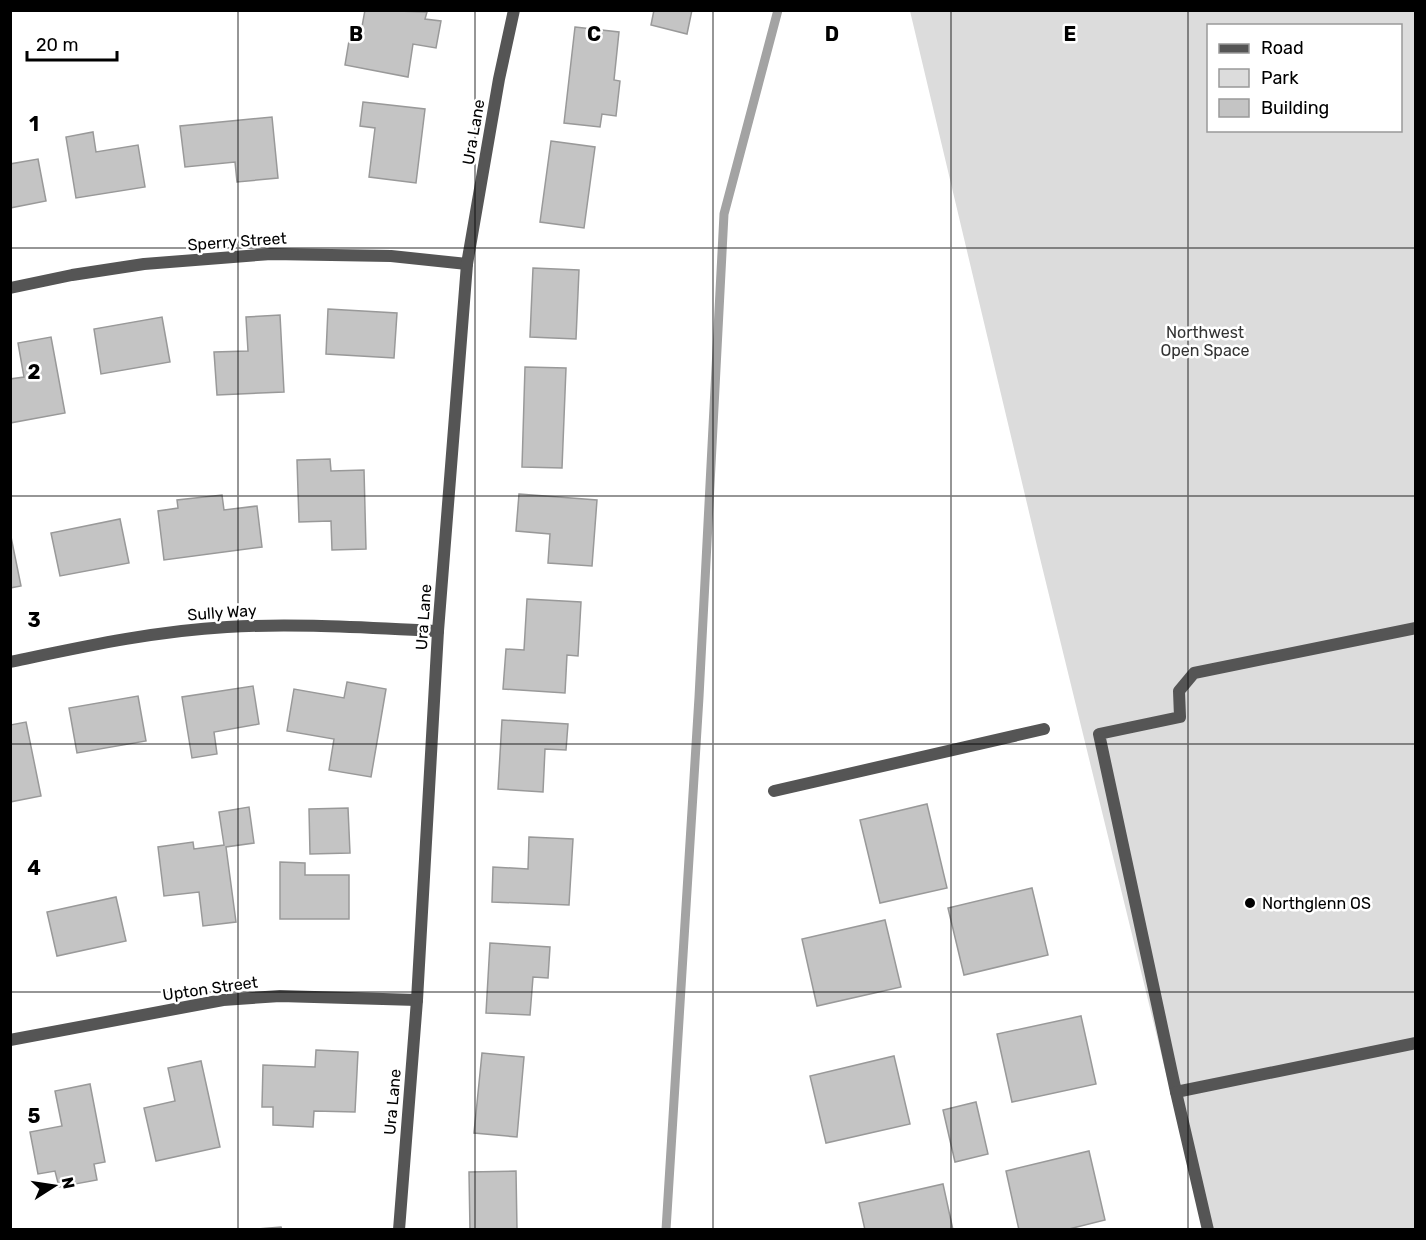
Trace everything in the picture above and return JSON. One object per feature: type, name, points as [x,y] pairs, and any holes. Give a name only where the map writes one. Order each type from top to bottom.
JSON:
[{"type":"street","name":"Ura Lane","points":[[399,1230],[417,1000],[438,631],[467,264],[498,79],[514,10]]},
{"type":"street","name":"Sperry Street","points":[[10,288],[72,275],[144,264],[271,254],[391,256],[467,264]]},
{"type":"street","name":"Sully Way","points":[[10,662],[92,645],[226,627],[288,624],[438,631]]},
{"type":"street","points":[[1208,1230],[1099,734],[1180,717],[1179,691],[1194,673],[1416,628]]},
{"type":"street","points":[[774,791],[1044,729]]},
{"type":"street","name":"Upton Street","points":[[10,1040],[223,1000],[280,996],[417,1000]]},
{"type":"street","points":[[1176,1092],[1416,1043]]},
{"type":"green space","name":"Northwest Open Space","points":[[910,11],[1415,11],[1415,1229],[1204,1229],[1038,550]]},
{"type":"building","points":[[365,10],[427,12],[425,19],[441,21],[436,48],[413,44],[408,77],[345,65],[351,29],[361,32]]},
{"type":"building","points":[[654,10],[692,10],[687,34],[651,25]]},
{"type":"building","points":[[575,27],[619,32],[614,80],[620,81],[616,116],[602,114],[600,127],[564,123]]},
{"type":"building","points":[[363,102],[425,109],[416,183],[369,177],[375,128],[360,126]]},
{"type":"building","points":[[272,117],[278,178],[237,182],[235,162],[185,167],[180,126]]},
{"type":"building","points":[[93,132],[96,152],[138,145],[145,187],[76,198],[66,137]]},
{"type":"building","points":[[551,141],[595,147],[584,228],[540,222]]},
{"type":"building","points":[[38,159],[46,201],[10,208],[10,164]]},
{"type":"building","points":[[533,268],[579,270],[576,339],[530,337]]},
{"type":"building","points":[[328,309],[397,313],[394,358],[326,354]]},
{"type":"building","points":[[280,315],[284,392],[217,395],[214,352],[248,351],[246,317]]},
{"type":"building","points":[[162,317],[170,362],[101,374],[94,329]]},
{"type":"building","points":[[51,337],[65,413],[10,423],[10,379],[24,377],[18,343]]},
{"type":"building","points":[[525,367],[566,368],[562,468],[522,467]]},
{"type":"building","points":[[330,459],[331,471],[364,470],[366,549],[332,550],[331,521],[299,522],[297,460]]},
{"type":"building","points":[[519,494],[597,500],[592,566],[548,563],[550,534],[516,531]]},
{"type":"building","points":[[222,495],[224,510],[257,506],[262,547],[164,560],[158,511],[178,508],[177,500]]},
{"type":"building","points":[[120,519],[129,563],[60,576],[51,533]]},
{"type":"building","points":[[10,532],[21,586],[10,588]]},
{"type":"building","points":[[527,599],[581,602],[578,656],[567,655],[565,693],[503,689],[506,649],[524,650]]},
{"type":"building","points":[[347,682],[386,689],[371,777],[329,770],[334,739],[287,731],[294,689],[344,698]]},
{"type":"building","points":[[253,686],[259,724],[214,732],[217,754],[192,758],[182,697]]},
{"type":"building","points":[[138,696],[146,741],[77,753],[69,708]]},
{"type":"building","points":[[502,720],[568,724],[566,750],[545,749],[543,792],[498,789]]},
{"type":"building","points":[[26,722],[41,796],[10,802],[10,725]]},
{"type":"building","points":[[927,804],[947,888],[880,903],[860,820]]},
{"type":"building","points":[[249,807],[254,843],[226,847],[236,922],[203,926],[199,892],[164,896],[158,847],[193,842],[194,849],[224,845],[219,812]]},
{"type":"building","points":[[348,808],[350,853],[310,854],[309,809]]},
{"type":"building","points":[[529,837],[573,839],[569,905],[492,902],[493,867],[528,869]]},
{"type":"building","points":[[280,862],[305,863],[305,875],[349,875],[349,919],[280,919]]},
{"type":"building","points":[[1032,888],[1048,955],[964,975],[948,908]]},
{"type":"building","points":[[116,897],[126,941],[57,956],[47,912]]},
{"type":"building","points":[[885,920],[901,987],[817,1006],[802,939]]},
{"type":"building","points":[[490,943],[550,947],[548,978],[533,977],[530,1015],[486,1013]]},
{"type":"building","points":[[1081,1016],[1096,1084],[1012,1102],[997,1034]]},
{"type":"building","points":[[316,1050],[358,1052],[355,1112],[314,1111],[313,1127],[273,1125],[273,1107],[262,1107],[263,1065],[315,1067]]},
{"type":"building","points":[[482,1053],[524,1057],[517,1137],[474,1133]]},
{"type":"building","points":[[894,1056],[910,1124],[826,1143],[810,1076]]},
{"type":"building","points":[[201,1061],[220,1147],[156,1161],[144,1108],[175,1101],[168,1068]]},
{"type":"building","points":[[90,1084],[105,1162],[94,1164],[97,1180],[59,1187],[55,1171],[38,1174],[30,1132],[62,1126],[55,1091]]},
{"type":"building","points":[[976,1102],[988,1154],[955,1162],[943,1110]]},
{"type":"building","points":[[1089,1151],[1105,1220],[1065,1230],[1019,1230],[1006,1171]]},
{"type":"building","points":[[516,1171],[517,1230],[470,1230],[469,1172]]},
{"type":"building","points":[[943,1184],[953,1230],[865,1230],[859,1203]]},
{"type":"building","points":[[281,1227],[282,1230],[258,1230],[258,1229]]},
{"type":"waterway","points":[[666,1230],[699,697],[724,214],[778,10]]},
{"type":"place","name":"Northglenn OS","points":[[1250,903]]}]
